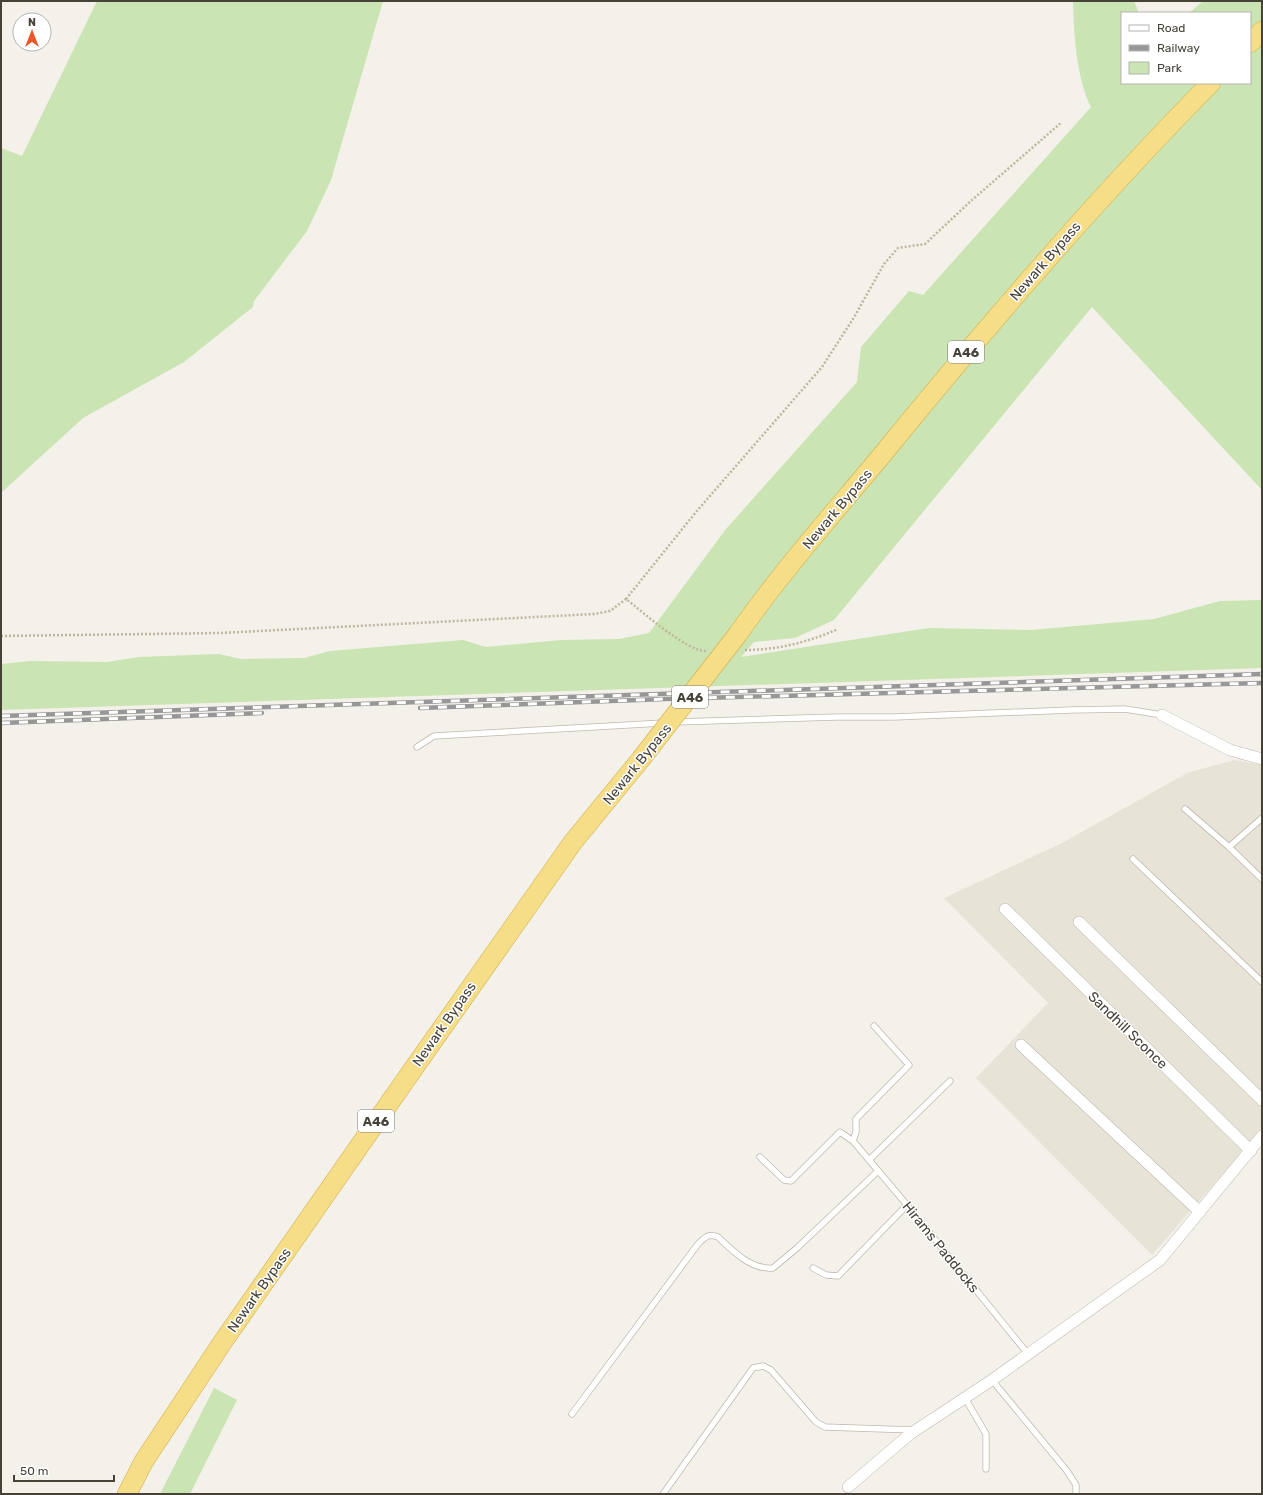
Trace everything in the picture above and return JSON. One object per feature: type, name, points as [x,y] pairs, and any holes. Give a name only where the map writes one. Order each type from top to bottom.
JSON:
[{"type":"highway","points":[[1251,43],[1262,31]]},
{"type":"highway","name":"Newark Bypass","points":[[127,1494],[144,1461],[222,1343],[573,842],[738,642],[766,593],[955,365],[1038,268],[1143,151],[1210,84]]},
{"type":"street","points":[[1162,715],[1230,750],[1262,759]]},
{"type":"street","name":"Sandhill Sconce","points":[[1005,910],[1251,1151]]},
{"type":"street","points":[[1079,922],[1262,1100]]},
{"type":"street","points":[[1020,1046],[1200,1212]]},
{"type":"street","points":[[848,1487],[916,1430],[992,1380],[1160,1260],[1262,1136]]},
{"type":"lane","points":[[417,747],[434,736],[718,720],[894,717],[1124,709],[1162,715]]},
{"type":"lane","points":[[1185,810],[1229,847],[1262,879]]},
{"type":"lane","points":[[1229,847],[1262,818]]},
{"type":"lane","points":[[1133,859],[1262,982]]},
{"type":"lane","points":[[760,1158],[784,1180],[791,1181],[840,1132],[852,1141],[856,1132],[856,1119],[909,1065],[874,1026]]},
{"type":"lane","points":[[869,1160],[950,1081]]},
{"type":"lane","name":"Hirams Paddocks","points":[[852,1141],[907,1205],[1028,1354]]},
{"type":"lane","points":[[572,1414],[698,1244],[706,1236],[713,1235],[718,1237],[746,1261],[758,1267],[773,1268],[797,1248],[878,1171]]},
{"type":"lane","points":[[814,1268],[826,1275],[838,1276],[907,1205]]},
{"type":"lane","points":[[663,1494],[753,1368],[763,1366],[771,1370],[816,1422],[825,1427],[916,1430]]},
{"type":"lane","points":[[992,1380],[1068,1471],[1076,1485],[1076,1494]]},
{"type":"lane","points":[[965,1398],[986,1434],[986,1469]]},
{"type":"path","points":[[1,636],[220,632],[594,614],[610,611],[626,598],[696,512],[822,366],[853,318],[884,264],[898,248],[925,244],[972,200],[1062,122]]},
{"type":"path","points":[[626,598],[677,638],[701,651],[708,650]]},
{"type":"path","points":[[738,642],[754,650],[788,645],[814,639],[838,629]]},
{"type":"shaded area","points":[[1234,760],[1262,765],[1262,1129],[1152,1255],[976,1078],[1048,1003],[944,898],[1062,843],[1187,773]]},
{"type":"green space","points":[[97,1],[383,1],[331,180],[307,231],[254,301],[253,307],[184,362],[83,418],[1,493],[1,148],[22,156]]},
{"type":"green space","points":[[1073,1],[1134,1],[1139,12],[1121,12],[1121,84],[1251,84],[1251,12],[1190,12],[1203,1],[1262,1],[1262,490],[1092,307],[834,620],[795,638],[754,642],[741,657],[929,628],[1032,630],[1154,619],[1220,601],[1262,600],[1262,668],[1,710],[1,664],[30,661],[107,662],[139,657],[219,654],[241,659],[304,658],[330,651],[463,640],[486,647],[561,640],[619,639],[649,633],[726,529],[857,382],[861,347],[909,291],[923,295],[1091,107],[1079,69],[1074,27]]},
{"type":"green space","points":[[214,1388],[237,1400],[190,1494],[160,1494]]},
{"type":"railway","points":[[1,716],[1262,674]]},
{"type":"railway","points":[[420,708],[665,699],[1262,683]]},
{"type":"railway","points":[[1,723],[262,713]]}]
